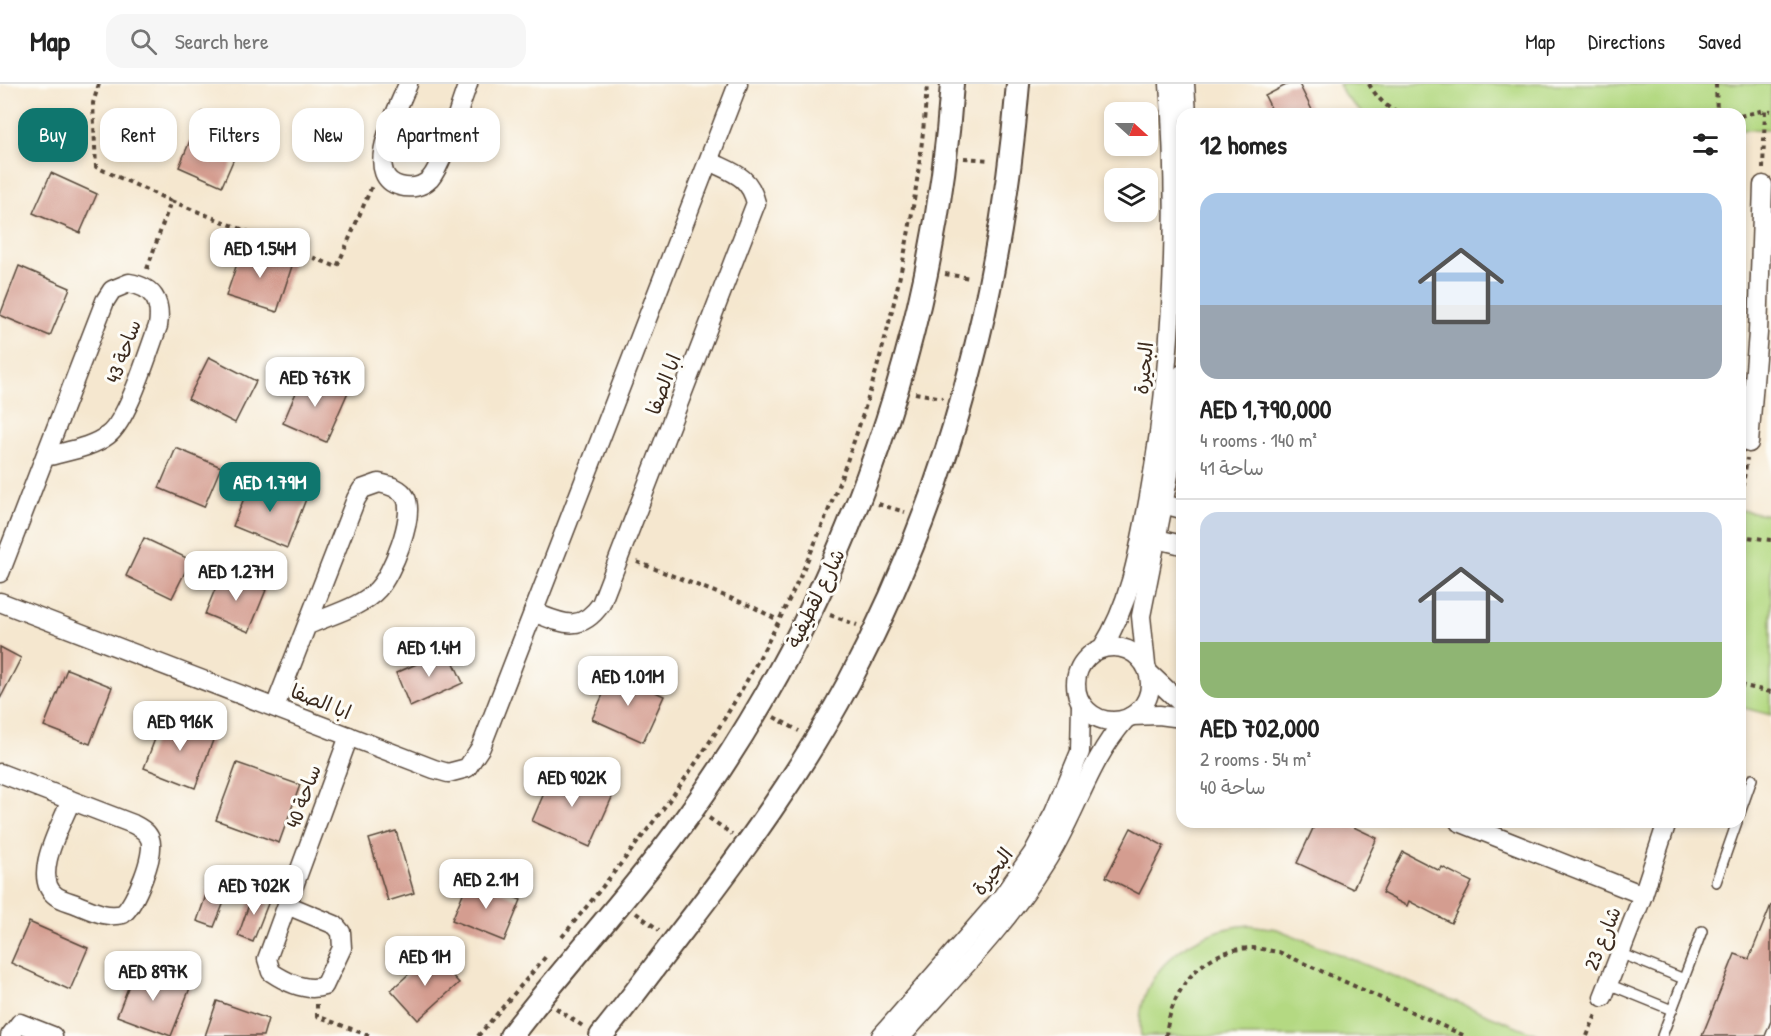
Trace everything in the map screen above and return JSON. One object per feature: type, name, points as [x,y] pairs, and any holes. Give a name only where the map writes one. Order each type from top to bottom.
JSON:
[{"type":"street","points":[[408,84],[382,152],[381,167],[392,183],[406,187],[416,187],[431,177],[468,84]]},
{"type":"street","name":"ابا الصفا","points":[[0,602],[448,773],[467,768],[481,747],[738,84]]},
{"type":"street","name":"شارع لقطيفية","points":[[512,1035],[694,808],[759,709],[811,607],[859,498],[896,389],[927,270],[946,156],[952,84]]},
{"type":"street","points":[[594,1033],[674,941],[748,844],[816,740],[874,632],[923,518],[962,402],[992,282],[1011,162],[1018,84]]},
{"type":"street","name":"البحيرة","points":[[1169,84],[1176,229]]},
{"type":"street","points":[[1185,84],[1187,108]]},
{"type":"street","name":"ابا الصفا","points":[[533,612],[563,624],[580,623],[592,616],[601,604],[620,556],[756,203],[753,190],[744,178],[709,161]]},
{"type":"street","points":[[1749,443],[1749,332],[1763,185]]},
{"type":"street","name":"ساحة 43","points":[[0,573],[105,301],[112,290],[120,286],[129,283],[142,285],[151,291],[158,301],[160,314],[123,416],[105,437],[46,457]]},
{"type":"street","name":"البحيرة","points":[[1148,669],[1141,616],[1157,539],[1167,369],[1176,288]]},
{"type":"street","name":"البحيرة","points":[[1102,648],[1118,620],[1159,499],[1176,407]]},
{"type":"street","points":[[276,707],[356,499],[362,489],[379,483],[399,490],[406,499],[409,519],[387,575],[379,589],[368,598],[308,625]]},
{"type":"street","points":[[1159,499],[1176,506]]},
{"type":"street","points":[[1157,539],[1176,544]]},
{"type":"street","points":[[1176,698],[1134,652],[1127,649],[1102,648],[1087,656],[1078,671],[1076,688],[1081,704],[1100,719],[1158,715],[1176,717]]},
{"type":"street","points":[[1128,718],[1148,698],[1148,669]]},
{"type":"street","name":"البحيرة","points":[[902,1036],[1007,916],[1030,872],[1073,771],[1082,742],[1081,704]]},
{"type":"street","name":"البحيرة","points":[[881,1036],[1002,897],[1030,872],[1069,819],[1100,752],[1128,718]]},
{"type":"street","name":"ساحة 40","points":[[316,989],[309,989],[271,972],[267,959],[349,736]]},
{"type":"street","points":[[0,773],[71,800],[133,824],[146,831],[150,839],[150,858],[132,901],[123,914],[106,916],[55,895],[49,888],[45,867],[71,800]]},
{"type":"street","name":"شارع 23","points":[[1475,828],[1643,895]]},
{"type":"street","name":"شارع 23","points":[[1605,991],[1643,895],[1665,828]]},
{"type":"street","points":[[287,905],[335,925],[341,932],[342,948],[329,979],[324,986],[316,989]]},
{"type":"street","points":[[10,1036],[20,1023],[53,1036]]},
{"type":"lane","points":[[1746,788],[1752,779]]},
{"type":"lane","points":[[1716,882],[1735,828]]},
{"type":"lane","points":[[1662,1036],[1702,930]]},
{"type":"lane","points":[[1620,953],[1684,979]]},
{"type":"lane","points":[[1605,991],[1672,1010]]},
{"type":"path","points":[[99,84],[93,103],[96,167],[171,201],[336,267],[381,167]]},
{"type":"path","points":[[561,938],[635,847],[696,762],[778,620],[830,506],[864,409],[890,320],[911,226],[927,84]]},
{"type":"path","points":[[1369,84],[1374,93],[1389,108]]},
{"type":"path","points":[[1716,84],[1717,108]]},
{"type":"path","points":[[1746,115],[1765,110],[1771,111]]},
{"type":"path","points":[[1763,185],[1765,110]]},
{"type":"path","points":[[946,156],[1011,162]]},
{"type":"path","points":[[142,285],[171,201]]},
{"type":"path","points":[[927,270],[992,282]]},
{"type":"path","points":[[896,389],[962,402]]},
{"type":"path","points":[[1746,464],[1749,443]]},
{"type":"path","points":[[859,498],[923,518]]},
{"type":"path","points":[[1746,537],[1771,540]]},
{"type":"path","points":[[620,556],[751,606],[778,620]]},
{"type":"path","points":[[811,607],[874,632]]},
{"type":"path","points":[[1746,686],[1771,692]]},
{"type":"path","points":[[759,709],[816,740]]},
{"type":"path","points":[[694,808],[748,844]]},
{"type":"path","points":[[620,902],[674,941]]},
{"type":"path","points":[[478,1036],[554,947]]},
{"type":"path","points":[[1166,1036],[1168,1014],[1180,988],[1199,967],[1223,954],[1251,948],[1279,952],[1465,1036]]},
{"type":"path","points":[[316,989],[317,1016],[370,1036]]},
{"type":"path","points":[[1587,1036],[1605,991]]},
{"type":"path","points":[[541,999],[594,1033]]},
{"type":"green space","points":[[1339,84],[1771,84],[1771,129],[1746,130],[1746,108],[1357,108],[1344,95]]},
{"type":"green space","points":[[1746,511],[1771,515],[1771,715],[1746,709]]},
{"type":"green space","points":[[1249,925],[1277,929],[1541,1036],[1141,1036],[1141,1013],[1146,992],[1156,974],[1171,958],[1188,945],[1207,935],[1228,928]]},
{"type":"building","points":[[1288,84],[1299,84],[1311,108],[1271,108],[1265,96]]},
{"type":"building","points":[[189,143],[189,162],[232,162],[222,186],[179,167]]},
{"type":"building","points":[[51,173],[97,194],[80,233],[33,213]]},
{"type":"building","points":[[243,246],[293,263],[277,312],[226,296]]},
{"type":"building","points":[[19,266],[70,288],[50,336],[0,315]]},
{"type":"building","points":[[209,357],[256,381],[235,423],[188,399]]},
{"type":"building","points":[[304,374],[348,392],[326,442],[283,423]]},
{"type":"building","points":[[176,448],[221,467],[204,507],[159,488]]},
{"type":"building","points":[[252,478],[306,499],[287,548],[233,526]]},
{"type":"building","points":[[144,538],[191,560],[172,598],[126,576]]},
{"type":"building","points":[[222,572],[266,590],[249,632],[205,614]]},
{"type":"building","points":[[0,647],[21,658],[0,699]]},
{"type":"building","points":[[448,650],[463,683],[410,707],[396,673]]},
{"type":"building","points":[[67,669],[112,687],[90,744],[44,726]]},
{"type":"building","points":[[613,672],[664,696],[643,742],[592,719]]},
{"type":"building","points":[[164,715],[215,735],[195,788],[144,768]]},
{"type":"building","points":[[237,763],[300,785],[279,843],[216,820]]},
{"type":"building","points":[[554,770],[613,795],[590,847],[532,821]]},
{"type":"building","points":[[1131,828],[1164,846],[1139,894],[1106,877]]},
{"type":"building","points":[[1313,828],[1356,828],[1377,838],[1353,889],[1297,863]]},
{"type":"building","points":[[396,831],[414,893],[388,901],[369,839]]},
{"type":"building","points":[[1403,852],[1440,871],[1442,867],[1472,882],[1451,923],[1409,901],[1407,906],[1382,893]]},
{"type":"building","points":[[213,875],[232,882],[214,927],[197,921]]},
{"type":"building","points":[[469,879],[521,900],[504,941],[452,920]]},
{"type":"building","points":[[254,890],[271,896],[253,942],[238,936]]},
{"type":"building","points":[[1771,905],[1771,1021],[1765,1036],[1702,1036],[1735,954],[1749,959]]},
{"type":"building","points":[[29,922],[88,948],[70,990],[11,963]]},
{"type":"building","points":[[432,953],[459,983],[418,1020],[391,990]]},
{"type":"building","points":[[136,967],[190,988],[171,1036],[117,1016]]},
{"type":"building","points":[[217,1001],[268,1019],[263,1036],[205,1036]]}]
